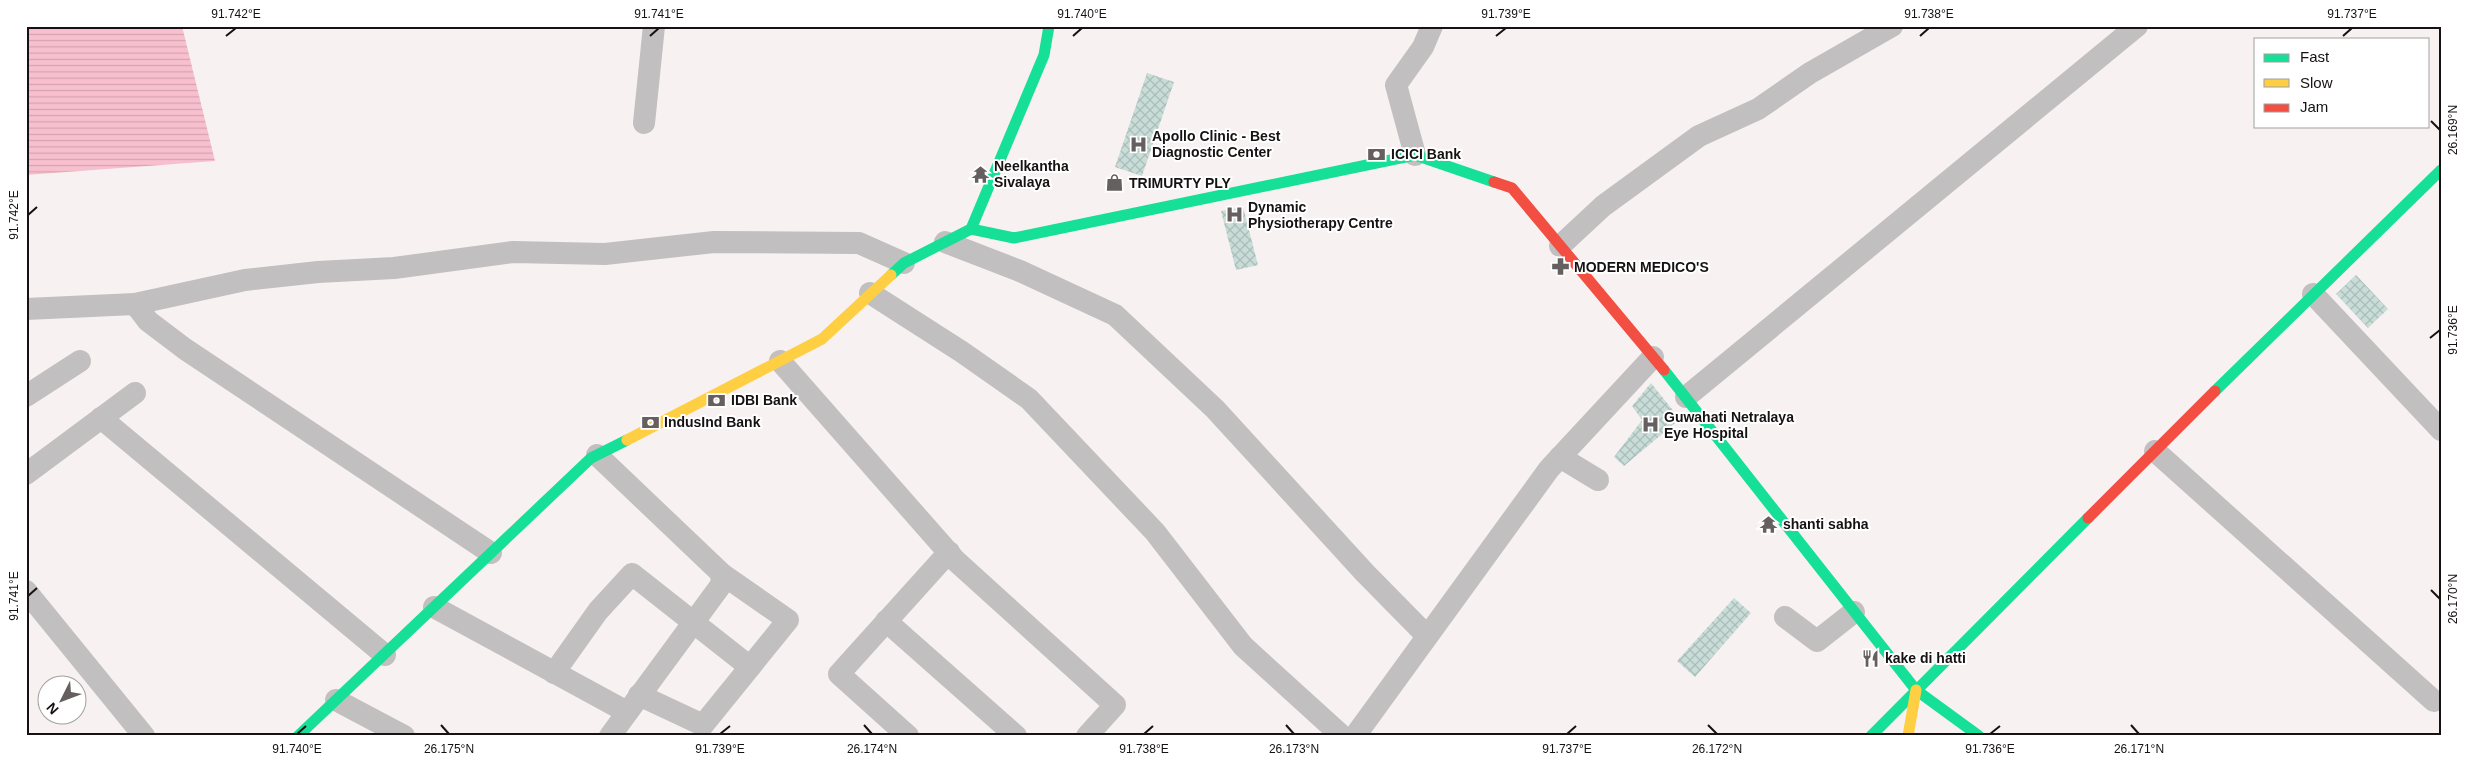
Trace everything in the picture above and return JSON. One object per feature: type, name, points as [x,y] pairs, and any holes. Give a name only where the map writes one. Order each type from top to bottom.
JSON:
[{"type":"street","points":[[644,123],[654,26]]},
{"type":"street","points":[[972,229],[1044,55],[1049,26]]},
{"type":"street","points":[[1415,155],[1396,85],[1423,47],[1432,26]]},
{"type":"street","points":[[1560,246],[1604,206],[1699,136],[1758,109],[1810,73],[1892,26]]},
{"type":"street","points":[[1686,397],[2137,26]]},
{"type":"street","points":[[298,736],[591,458],[822,339],[904,263],[972,229],[1014,238],[1415,155],[1512,188],[1686,397],[1916,690],[1979,736]]},
{"type":"street","points":[[1871,736],[2313,294],[2441,170]]},
{"type":"street","points":[[26,309],[135,304],[245,280],[318,272],[394,268],[512,252],[604,254],[714,242],[858,244],[904,263]]},
{"type":"street","points":[[945,242],[1020,271],[1115,315],[1215,408],[1365,573],[1426,636]]},
{"type":"street","points":[[870,293],[962,352],[1029,400],[1155,532],[1243,646],[1342,736]]},
{"type":"street","points":[[2313,294],[2441,430]]},
{"type":"street","points":[[135,304],[148,321],[185,349],[491,554]]},
{"type":"street","points":[[1355,736],[1426,636],[1560,457],[1653,358]]},
{"type":"street","points":[[780,360],[949,552],[1115,705],[1087,736]]},
{"type":"street","points":[[26,396],[80,362]]},
{"type":"street","points":[[26,474],[135,393]]},
{"type":"street","points":[[101,418],[385,654]]},
{"type":"street","points":[[2155,451],[2434,701]]},
{"type":"street","points":[[434,608],[554,673],[633,704],[703,725],[788,620],[722,574],[597,455]]},
{"type":"street","points":[[1560,457],[1598,480]]},
{"type":"street","points":[[908,736],[839,674],[949,552]]},
{"type":"street","points":[[554,673],[598,611],[632,574],[750,667]]},
{"type":"street","points":[[610,736],[722,585],[722,574]]},
{"type":"street","points":[[26,591],[144,736]]},
{"type":"street","points":[[1786,617],[1817,641],[1854,612]]},
{"type":"street","points":[[886,621],[1016,736]]},
{"type":"street","points":[[1908,736],[1916,690]]},
{"type":"street","points":[[336,700],[404,736]]},
{"type":"shaded area","points":[[26,26],[182,26],[215,161],[26,175]]},
{"type":"building","points":[[1147,73],[1174,82],[1142,176],[1115,167]]},
{"type":"building","points":[[1243,207],[1258,265],[1236,270],[1221,211]]},
{"type":"building","points":[[2356,275],[2388,309],[2368,328],[2336,294]]},
{"type":"building","points":[[1651,383],[1680,419],[1624,466],[1614,457],[1642,420],[1632,406]]},
{"type":"building","points":[[1734,598],[1751,613],[1695,677],[1677,661]]},
{"type":"traffic: fast","points":[[891,275],[904,263],[971,229],[1044,55],[1049,26]]},
{"type":"traffic: fast","points":[[971,229],[1014,238],[1415,155],[1494,182]]},
{"type":"traffic: fast","points":[[2215,391],[2441,170]]},
{"type":"traffic: fast","points":[[1664,370],[1916,690],[1979,736]]},
{"type":"traffic: fast","points":[[298,736],[591,458],[627,440]]},
{"type":"traffic: fast","points":[[1871,736],[2088,518]]},
{"type":"traffic: slow","points":[[627,440],[822,339],[891,275]]},
{"type":"traffic: slow","points":[[1908,736],[1916,690]]},
{"type":"traffic: jam","points":[[1494,182],[1512,188],[1664,370]]},
{"type":"traffic: jam","points":[[2088,518],[2215,391]]},
{"type":"place","name":"Apollo Clinic - Best Diagnostic Center","points":[[1138,144]]},
{"type":"place","name":"ICICI Bank","points":[[1377,154]]},
{"type":"place","name":"Neelkantha Sivalaya","points":[[980,174]]},
{"type":"place","name":"TRIMURTY PLY","points":[[1115,183]]},
{"type":"place","name":"Dynamic Physiotherapy Centre","points":[[1234,215]]},
{"type":"place","name":"MODERN MEDICO'S","points":[[1560,267]]},
{"type":"place","name":"IDBI Bank","points":[[717,400]]},
{"type":"place","name":"IndusInd Bank","points":[[650,422]]},
{"type":"place","name":"Guwahati Netralaya Eye Hospital","points":[[1650,425]]},
{"type":"place","name":"shanti sabha","points":[[1769,524]]},
{"type":"place","name":"kake di hatti","points":[[1871,658]]}]
